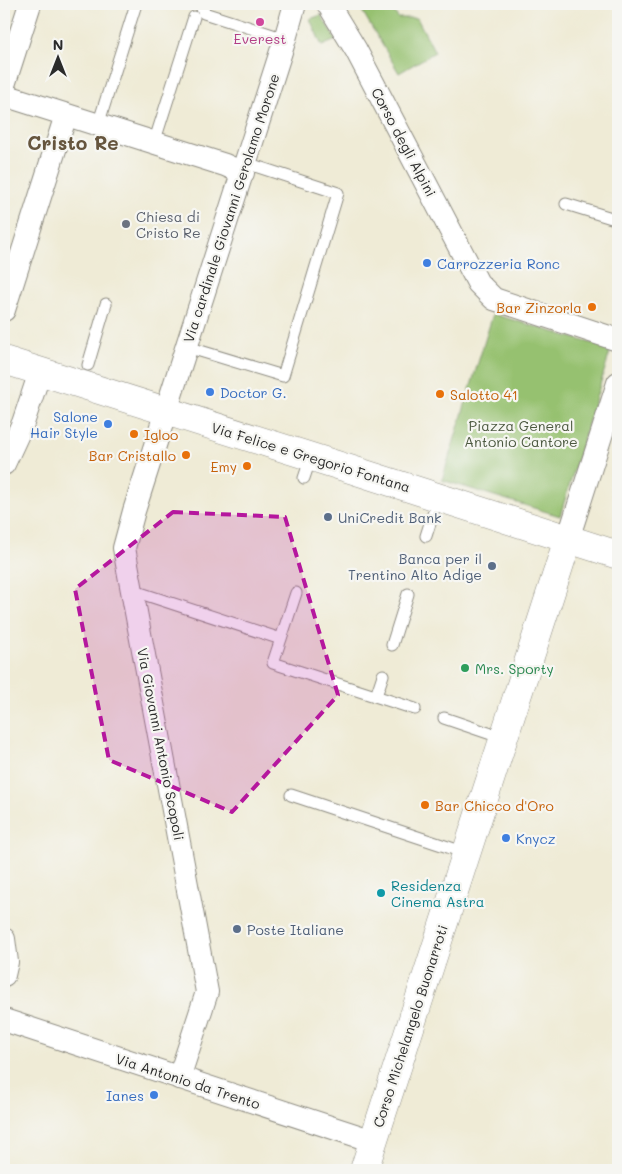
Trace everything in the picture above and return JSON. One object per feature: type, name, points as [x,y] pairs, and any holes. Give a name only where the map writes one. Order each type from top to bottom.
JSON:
[{"type":"street","points":[[4,85],[30,4]]},
{"type":"street","name":"Via cardinale Giovanni Gerolamo Morone","points":[[167,412],[295,4]]},
{"type":"street","name":"Corso degli Alpini","points":[[328,4],[356,50],[478,282],[494,299],[616,333]]},
{"type":"street","points":[[4,95],[225,165],[244,168]]},
{"type":"street","points":[[4,310],[66,114]]},
{"type":"street","name":"Via Felice e Gregorio Fontana","points":[[4,360],[167,412],[307,468],[568,539],[618,555]]},
{"type":"street","points":[[4,464],[23,423],[40,372]]},
{"type":"street","points":[[568,539],[618,383]]},
{"type":"street","name":"Via Giovanni Antonio Scopoli","points":[[167,412],[134,511],[124,548],[208,992],[179,1078]]},
{"type":"street","name":"Corso Michelangelo Buonarroti","points":[[364,1170],[568,539]]},
{"type":"street","points":[[4,939],[7,962],[4,975]]},
{"type":"street","name":"Via Antonio da Trento","points":[[4,1020],[373,1141]]},
{"type":"lane","points":[[98,125],[136,4]]},
{"type":"lane","points":[[200,4],[204,13],[285,39]]},
{"type":"lane","points":[[154,142],[194,17]]},
{"type":"lane","points":[[187,347],[284,376],[338,193],[244,168]]},
{"type":"lane","points":[[566,204],[618,220]]},
{"type":"lane","points":[[88,365],[106,304]]},
{"type":"lane","points":[[426,536],[433,514]]},
{"type":"lane","points":[[131,590],[281,639]]},
{"type":"lane","points":[[296,593],[273,663],[415,709]]},
{"type":"lane","points":[[392,645],[408,594]]},
{"type":"lane","points":[[376,696],[383,675]]},
{"type":"lane","points":[[444,718],[504,738]]},
{"type":"lane","points":[[291,795],[466,853]]},
{"type":"highlighted area","points":[[173,512],[285,517],[338,695],[232,812],[109,760],[75,589]]},
{"type":"green space","points":[[358,4],[390,4],[398,18],[417,18],[435,52],[399,73]]},
{"type":"green space","points":[[321,15],[336,40],[322,46],[310,19]]},
{"type":"green space","name":"Piazza General Antonio Cantore","points":[[493,314],[611,349],[560,516],[442,480]]},
{"type":"place","name":"Everest","points":[[260,22]]},
{"type":"place","name":"Chiesa di Cristo Re","points":[[126,224]]},
{"type":"place","name":"Carrozzeria Ronc","points":[[427,263]]},
{"type":"place","name":"Bar Zinzorla","points":[[592,307]]},
{"type":"place","name":"Doctor G.","points":[[210,392]]},
{"type":"place","name":"Salotto 41","points":[[440,394]]},
{"type":"place","name":"Salone Hair Style","points":[[108,424]]},
{"type":"place","name":"Igloo","points":[[134,434]]},
{"type":"place","name":"Bar Cristallo","points":[[186,455]]},
{"type":"place","name":"Emy","points":[[247,466]]},
{"type":"place","name":"UniCredit Bank","points":[[328,517]]},
{"type":"place","name":"Banca per il Trentino Alto Adige","points":[[492,566]]},
{"type":"place","name":"Mrs. Sporty","points":[[465,668]]},
{"type":"place","name":"Bar Chicco d'Oro","points":[[425,805]]},
{"type":"place","name":"Knycz","points":[[506,838]]},
{"type":"place","name":"Residenza Cinema Astra","points":[[381,893]]},
{"type":"place","name":"Poste Italiane","points":[[237,929]]},
{"type":"place","name":"Ianes","points":[[154,1095]]},
{"type":"district","name":"Cristo Re","points":[[73,142]]}]
